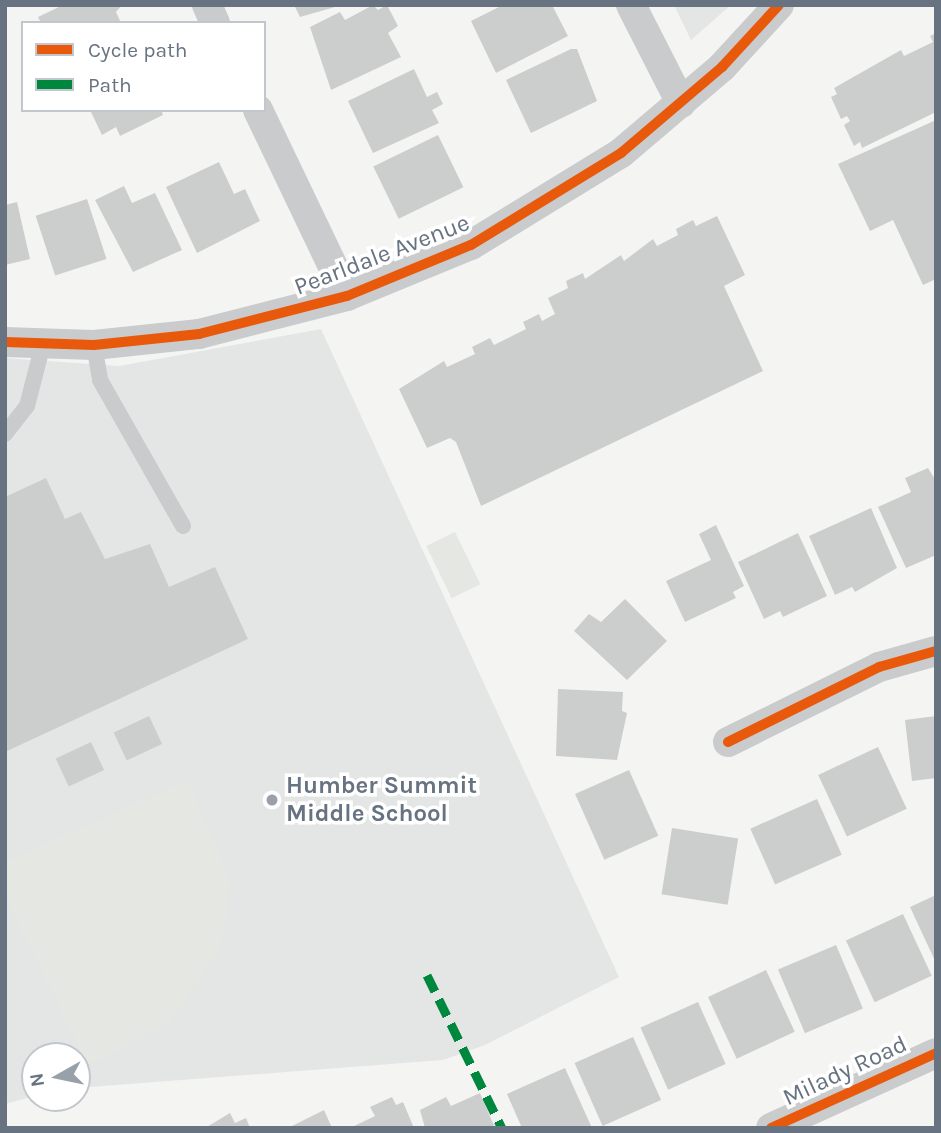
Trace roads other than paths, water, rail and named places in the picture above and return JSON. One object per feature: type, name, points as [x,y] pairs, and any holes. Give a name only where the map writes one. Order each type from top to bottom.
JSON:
[{"type":"street","points":[[207,5],[214,21]]},
{"type":"street","points":[[631,5],[681,103]]},
{"type":"street","name":"Pearldale Avenue","points":[[5,342],[94,345],[199,334],[347,296],[471,245],[601,166],[681,103],[779,5]]},
{"type":"street","points":[[259,112],[347,296]]},
{"type":"street","points":[[729,742],[878,667],[936,651]]},
{"type":"street","name":"Milady Road","points":[[771,1128],[936,1053]]},
{"type":"lane","points":[[5,434],[27,406],[43,344]]},
{"type":"lane","points":[[94,345],[100,380],[183,526]]},
{"type":"place","name":"Humber Summit Middle School","points":[[272,800]]}]
